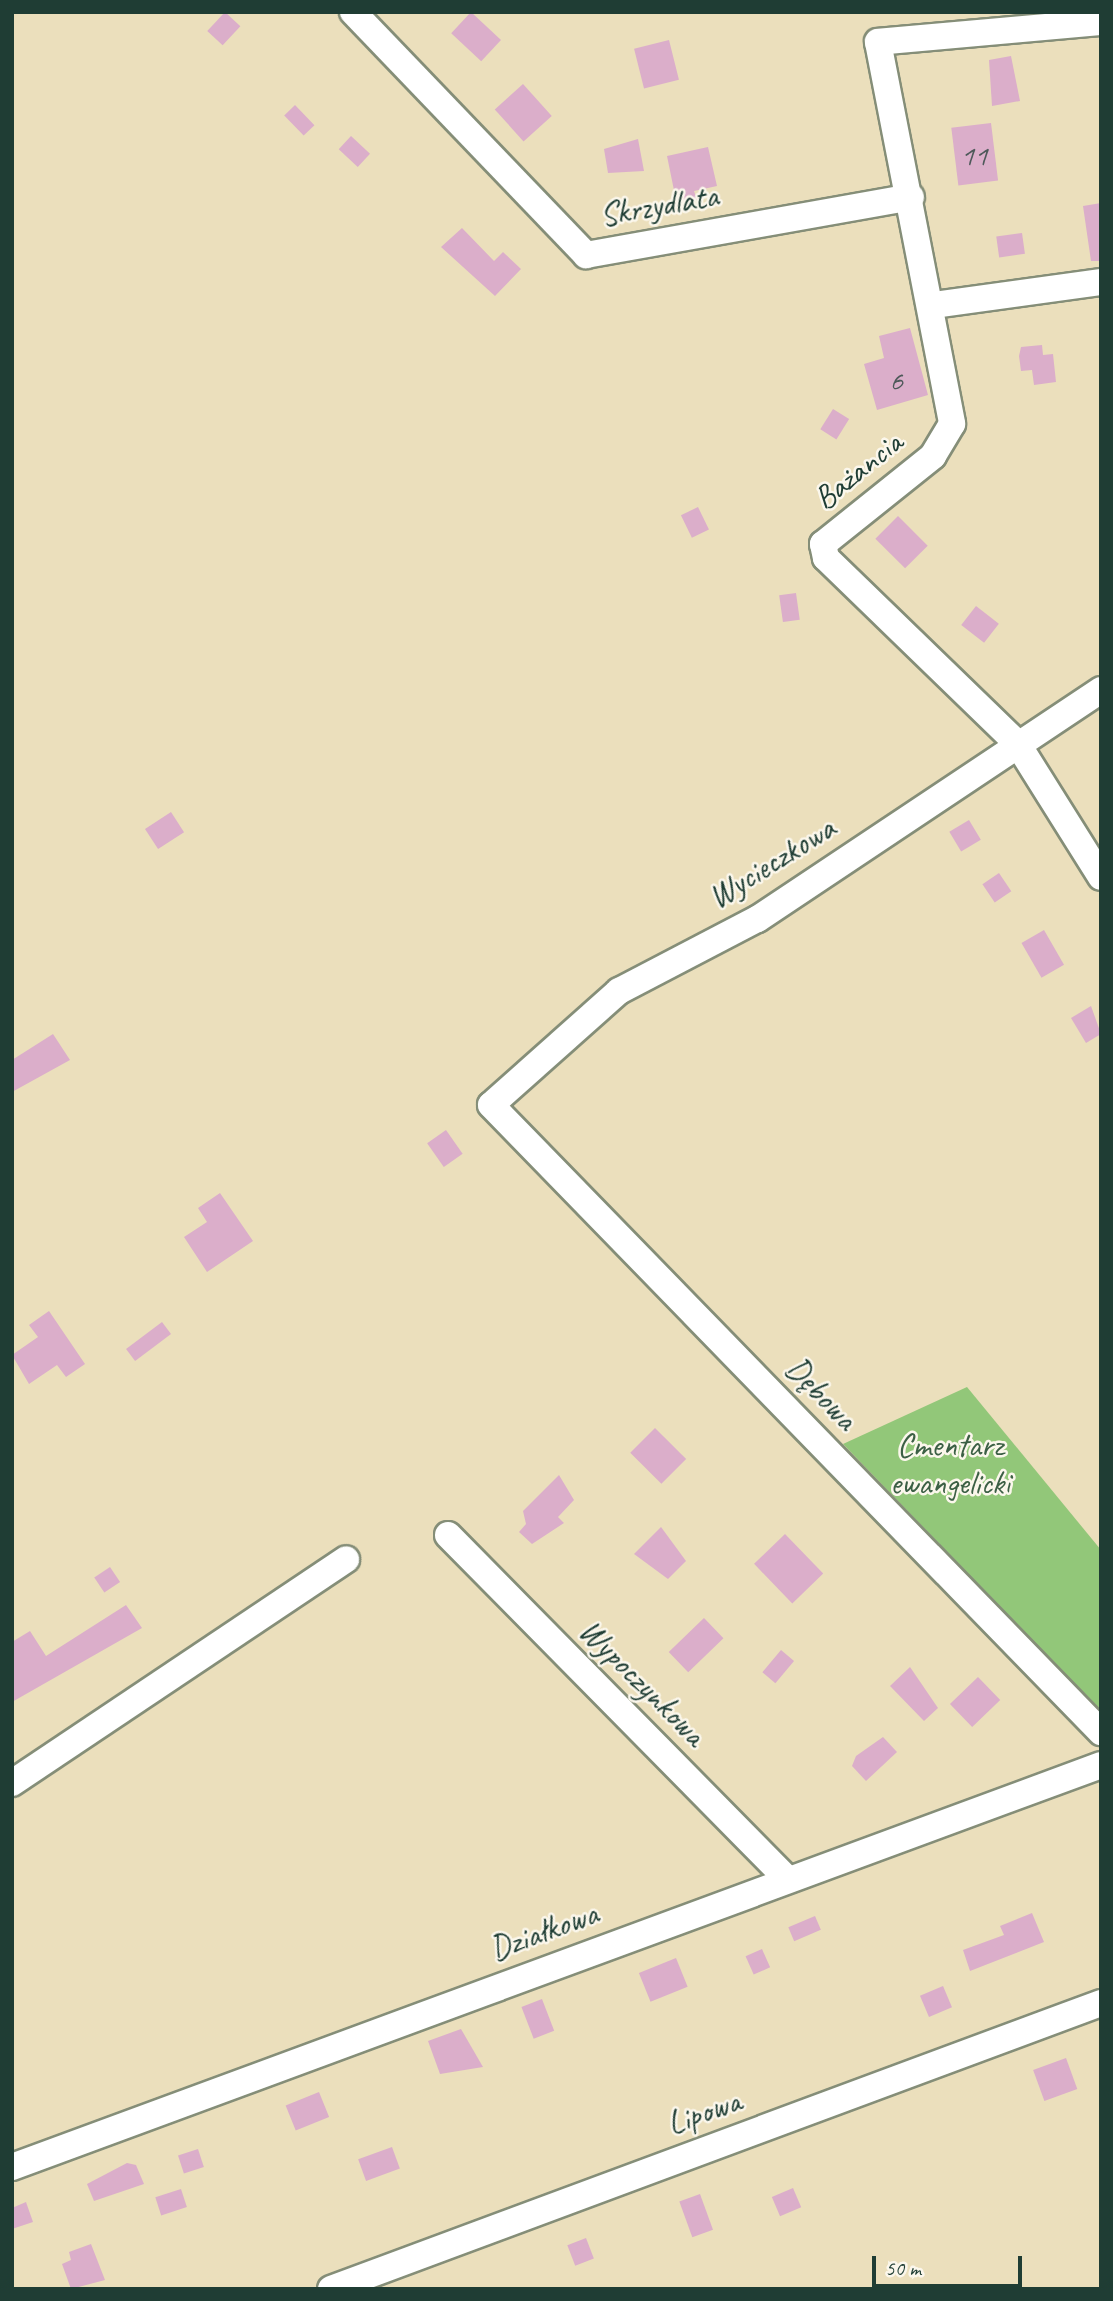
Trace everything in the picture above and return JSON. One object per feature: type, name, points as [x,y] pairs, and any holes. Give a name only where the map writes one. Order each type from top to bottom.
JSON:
[{"type":"street","name":"Skrzydlata","points":[[353,12],[586,255],[911,198]]},
{"type":"street","name":"Bażancia","points":[[1017,743],[826,558],[823,544],[947,441],[953,424],[933,306],[878,42],[1101,22]]},
{"type":"street","points":[[933,306],[1101,282]]},
{"type":"street","name":"Wycieczkowa","points":[[491,1105],[619,990],[757,919],[1017,743],[1101,690]]},
{"type":"street","points":[[1017,743],[1101,877]]},
{"type":"street","name":"Dębowa","points":[[491,1105],[1101,1732]]},
{"type":"street","name":"Wypoczynkowa","points":[[448,1535],[787,1879]]},
{"type":"street","points":[[12,1783],[346,1559]]},
{"type":"street","name":"Działkowa","points":[[12,2167],[1101,1765]]},
{"type":"street","name":"Lipowa","points":[[331,2289],[1101,2003]]},
{"type":"green space","name":"Cmentarz ewangelicki","points":[[967,1387],[1101,1550],[1101,1712],[843,1444]]},
{"type":"building","points":[[225,12],[240,26],[223,45],[207,31]]},
{"type":"building","points":[[471,12],[501,40],[481,61],[451,33]]},
{"type":"building","points":[[669,40],[679,80],[644,88],[634,49]]},
{"type":"building","points":[[1011,56],[1020,101],[992,106],[989,60]]},
{"type":"building","points":[[523,84],[552,116],[524,141],[495,109]]},
{"type":"building","points":[[295,105],[314,125],[304,136],[284,115]]},
{"type":"building","points":[[991,123],[998,181],[958,185],[951,128]]},
{"type":"building","points":[[351,136],[370,154],[358,167],[339,149]]},
{"type":"building","points":[[638,139],[644,171],[608,173],[604,149]]},
{"type":"building","points":[[708,147],[717,186],[694,191],[697,200],[677,205],[667,156]]},
{"type":"building","points":[[1101,203],[1101,261],[1091,261],[1083,206]]},
{"type":"building","points":[[462,228],[494,261],[503,252],[521,269],[495,296],[441,247]]},
{"type":"building","points":[[1022,233],[1025,254],[999,257],[996,237]]},
{"type":"building","points":[[910,328],[928,395],[877,410],[864,364],[884,358],[879,336]]},
{"type":"building","points":[[1042,345],[1043,355],[1053,354],[1056,382],[1034,385],[1032,370],[1021,371],[1019,356],[1021,347]]},
{"type":"building","points":[[833,409],[849,419],[836,439],[820,429]]},
{"type":"building","points":[[698,507],[709,529],[692,538],[681,515]]},
{"type":"building","points":[[898,516],[928,546],[905,568],[875,539]]},
{"type":"building","points":[[796,593],[800,620],[783,622],[779,595]]},
{"type":"building","points":[[976,606],[999,624],[984,643],[961,625]]},
{"type":"building","points":[[171,812],[184,832],[158,849],[145,829]]},
{"type":"building","points":[[969,820],[981,840],[961,852],[949,832]]},
{"type":"building","points":[[999,873],[1011,891],[995,902],[982,884]]},
{"type":"building","points":[[1044,930],[1064,965],[1041,978],[1021,943]]},
{"type":"building","points":[[1091,1006],[1101,1034],[1086,1043],[1071,1018]]},
{"type":"building","points":[[53,1034],[70,1060],[12,1092],[12,1060]]},
{"type":"building","points":[[446,1130],[463,1154],[444,1167],[427,1143]]},
{"type":"building","points":[[220,1193],[253,1241],[207,1272],[184,1237],[207,1222],[198,1208]]},
{"type":"building","points":[[49,1311],[85,1364],[66,1377],[57,1365],[29,1384],[12,1355],[38,1337],[29,1325]]},
{"type":"building","points":[[162,1322],[171,1334],[135,1361],[126,1349]]},
{"type":"building","points":[[655,1428],[686,1459],[661,1484],[630,1453]]},
{"type":"building","points":[[559,1475],[574,1500],[558,1517],[564,1523],[532,1544],[519,1532],[526,1524],[523,1511]]},
{"type":"building","points":[[661,1527],[686,1561],[668,1579],[634,1554]]},
{"type":"building","points":[[785,1534],[823,1574],[792,1603],[754,1564]]},
{"type":"building","points":[[110,1567],[120,1582],[104,1593],[94,1578]]},
{"type":"building","points":[[126,1605],[142,1628],[12,1702],[12,1642],[30,1631],[46,1656]]},
{"type":"building","points":[[704,1618],[723,1638],[688,1672],[669,1652]]},
{"type":"building","points":[[781,1650],[794,1661],[775,1683],[762,1672]]},
{"type":"building","points":[[910,1667],[938,1708],[924,1721],[890,1686]]},
{"type":"building","points":[[978,1677],[1000,1700],[972,1727],[950,1704]]},
{"type":"building","points":[[883,1737],[897,1752],[866,1781],[852,1766],[856,1756]]},
{"type":"building","points":[[1032,1913],[1044,1942],[970,1971],[963,1950],[1004,1935],[1000,1926]]},
{"type":"building","points":[[815,1916],[821,1930],[794,1941],[788,1927]]},
{"type":"building","points":[[762,1949],[770,1967],[754,1975],[746,1956]]},
{"type":"building","points":[[676,1958],[688,1987],[651,2002],[639,1973]]},
{"type":"building","points":[[943,1986],[952,2007],[929,2017],[920,1996]]},
{"type":"building","points":[[542,1999],[554,2031],[534,2039],[521,2007]]},
{"type":"building","points":[[461,2029],[483,2067],[440,2074],[428,2041]]},
{"type":"building","points":[[1066,2058],[1077,2089],[1044,2101],[1033,2070]]},
{"type":"building","points":[[319,2092],[329,2117],[296,2131],[286,2105]]},
{"type":"building","points":[[392,2147],[400,2169],[366,2181],[358,2159]]},
{"type":"building","points":[[198,2149],[204,2167],[184,2174],[178,2155]]},
{"type":"building","points":[[127,2163],[136,2165],[144,2184],[94,2201],[87,2184]]},
{"type":"building","points":[[793,2188],[801,2207],[780,2216],[772,2197]]},
{"type":"building","points":[[181,2189],[187,2207],[161,2215],[155,2197]]},
{"type":"building","points":[[700,2194],[713,2230],[692,2237],[679,2202]]},
{"type":"building","points":[[26,2202],[33,2222],[12,2229],[12,2208]]},
{"type":"building","points":[[586,2238],[594,2259],[575,2266],[567,2245]]},
{"type":"building","points":[[91,2244],[105,2280],[71,2289],[62,2264],[71,2260],[69,2252]]}]
